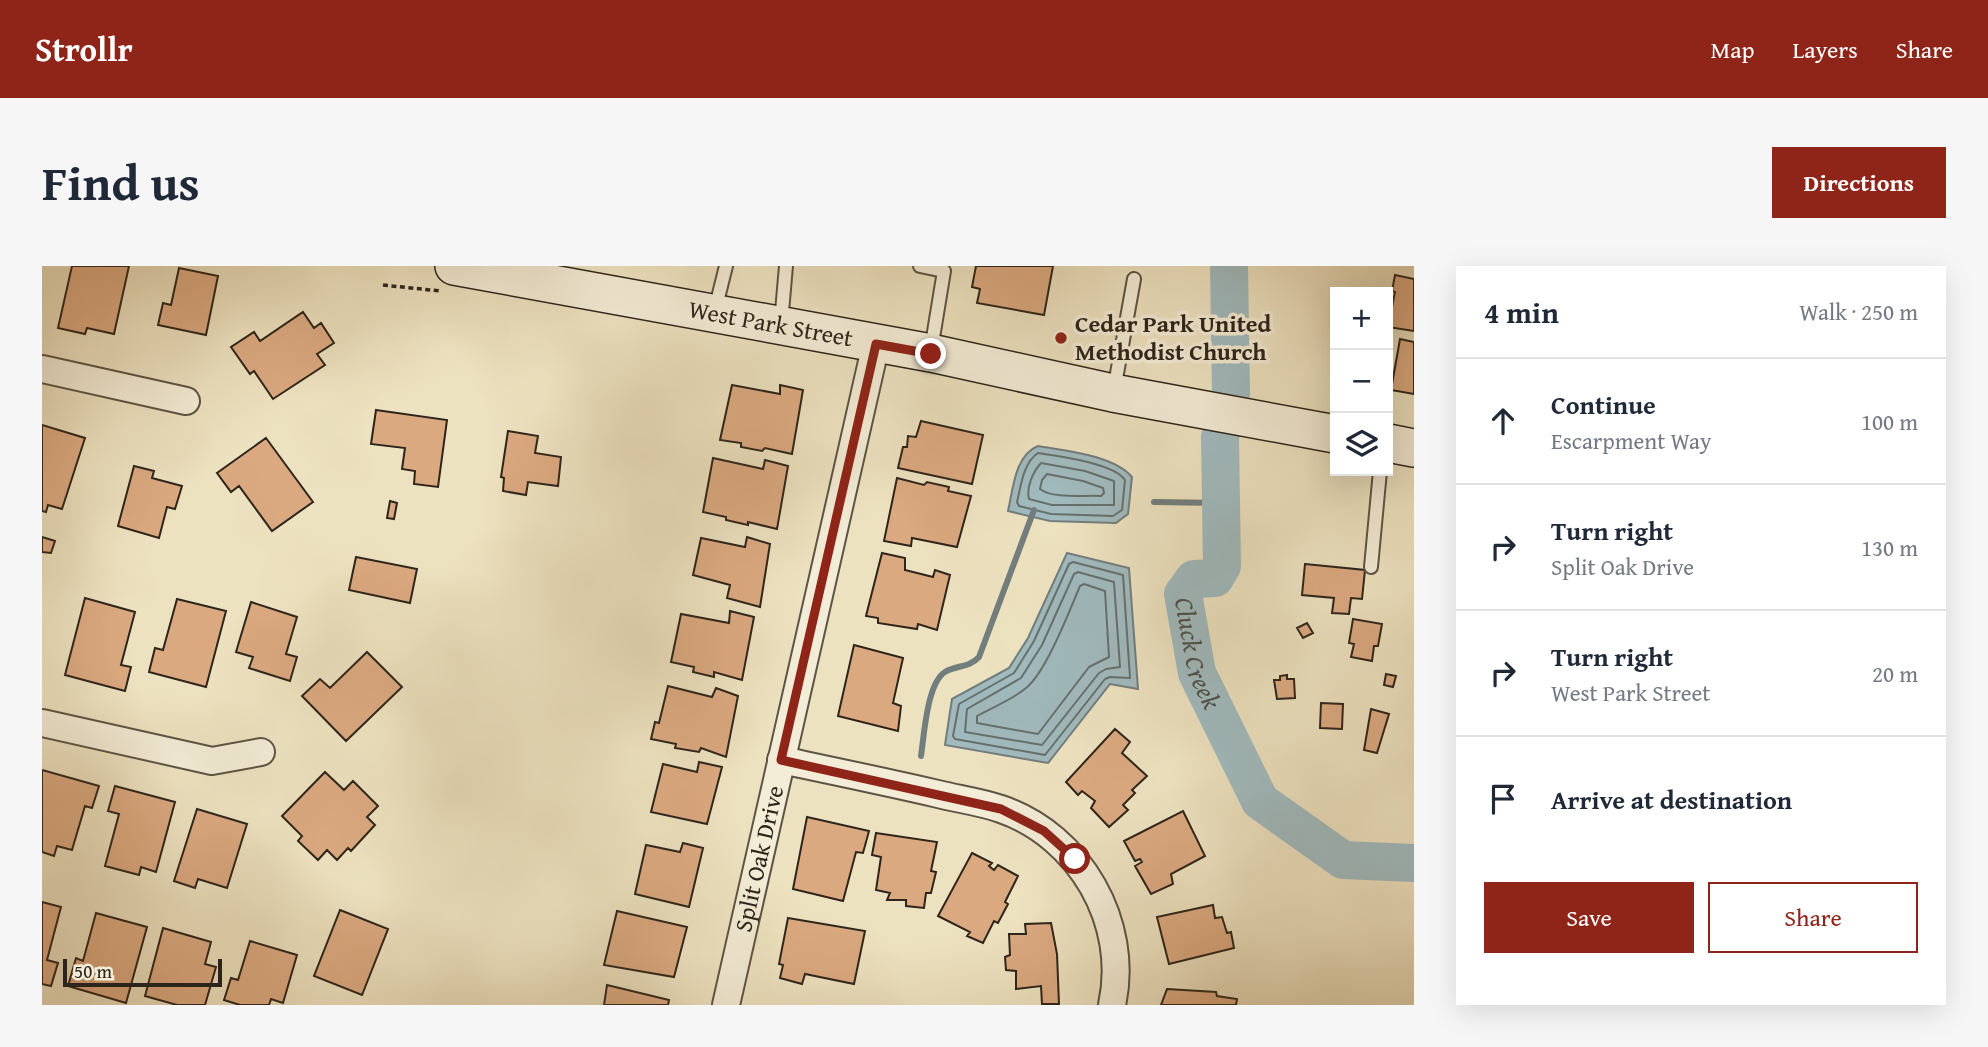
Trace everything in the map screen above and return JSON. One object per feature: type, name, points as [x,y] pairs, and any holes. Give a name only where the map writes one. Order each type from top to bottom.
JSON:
[{"type":"street","name":"West Park Street","points":[[468,267],[931,354],[1183,407],[1330,433]]},
{"type":"street","name":"Split Oak Drive","points":[[726,1005],[876,344]]},
{"type":"street","points":[[42,369],[186,401]]},
{"type":"street","points":[[1393,444],[1414,448]]},
{"type":"street","points":[[42,723],[212,761],[261,752]]},
{"type":"street","points":[[781,760],[1001,809],[1044,831],[1075,859],[1104,904],[1115,952],[1115,993],[1112,1005]]},
{"type":"lane","points":[[714,314],[726,266]]},
{"type":"lane","points":[[781,326],[786,266]]},
{"type":"lane","points":[[920,266],[944,271],[931,354]]},
{"type":"lane","points":[[1113,393],[1134,279]]},
{"type":"lane","points":[[1371,567],[1380,476]]},
{"type":"water","points":[[1038,446],[1088,455],[1124,470],[1132,477],[1128,514],[1116,523],[1050,521],[1008,511],[1020,465],[1030,450]]},
{"type":"water","points":[[1067,553],[1129,568],[1138,689],[1110,684],[1048,763],[945,745],[952,699],[1009,668],[1028,638]]},
{"type":"building","points":[[72,266],[129,266],[114,334],[87,328],[85,334],[58,328]]},
{"type":"building","points":[[976,266],[1053,266],[1044,315],[977,303],[980,289],[972,287]]},
{"type":"building","points":[[179,268],[218,276],[206,335],[158,325],[163,303],[171,305]]},
{"type":"building","points":[[1395,275],[1414,279],[1414,331],[1393,328],[1395,292],[1393,287]]},
{"type":"building","points":[[303,312],[314,328],[321,323],[334,343],[317,354],[325,365],[273,399],[254,371],[250,374],[231,347],[254,332],[260,341]]},
{"type":"building","points":[[1400,339],[1414,342],[1414,394],[1393,390]]},
{"type":"building","points":[[732,385],[780,394],[780,385],[803,390],[792,454],[765,448],[762,451],[741,447],[741,443],[720,440]]},
{"type":"building","points":[[376,410],[447,420],[438,487],[414,484],[415,471],[402,469],[405,448],[371,444]]},
{"type":"building","points":[[921,421],[983,435],[972,484],[898,468],[903,447],[907,447],[908,436],[916,437]]},
{"type":"building","points":[[42,425],[85,438],[62,509],[48,505],[46,512],[42,511]]},
{"type":"building","points":[[508,431],[538,436],[535,453],[561,457],[558,486],[528,482],[526,495],[503,491],[504,478],[501,477]]},
{"type":"building","points":[[266,438],[313,502],[272,531],[239,486],[231,492],[217,473]]},
{"type":"building","points":[[713,458],[763,469],[765,460],[788,466],[777,529],[726,520],[726,517],[703,512]]},
{"type":"building","points":[[134,466],[154,471],[152,478],[182,486],[175,509],[167,507],[159,538],[118,526]]},
{"type":"building","points":[[897,478],[924,485],[927,482],[949,487],[948,491],[971,496],[957,547],[912,538],[911,546],[884,541]]},
{"type":"building","points":[[390,501],[397,503],[394,519],[387,518]]},
{"type":"building","points":[[42,537],[55,541],[51,553],[42,552]]},
{"type":"building","points":[[747,537],[770,544],[760,607],[727,598],[730,585],[693,575],[701,538],[745,547]]},
{"type":"building","points":[[882,553],[905,558],[905,570],[933,577],[935,570],[950,575],[937,630],[918,624],[917,629],[878,623],[878,618],[866,616]]},
{"type":"building","points":[[356,557],[417,569],[410,603],[349,590]]},
{"type":"building","points":[[1305,564],[1365,570],[1362,599],[1351,598],[1349,614],[1332,613],[1334,598],[1302,595]]},
{"type":"building","points":[[85,598],[135,612],[121,665],[131,667],[125,691],[65,675]]},
{"type":"building","points":[[177,599],[226,611],[206,687],[149,672],[155,648],[163,650]]},
{"type":"building","points":[[251,602],[297,617],[286,654],[297,657],[290,681],[249,668],[253,657],[236,652]]},
{"type":"building","points":[[730,611],[754,617],[742,680],[714,672],[714,677],[693,672],[694,667],[671,662],[681,614],[729,623]]},
{"type":"building","points":[[1353,619],[1382,624],[1372,661],[1351,657],[1354,644],[1349,643]]},
{"type":"building","points":[[1307,623],[1313,633],[1303,638],[1297,628]]},
{"type":"building","points":[[854,645],[903,658],[893,703],[901,706],[898,731],[838,716]]},
{"type":"building","points":[[367,652],[402,687],[346,741],[302,696],[320,679],[330,688]]},
{"type":"building","points":[[1386,674],[1396,676],[1393,687],[1384,685]]},
{"type":"building","points":[[1287,675],[1287,679],[1294,679],[1295,698],[1277,699],[1274,680],[1280,680],[1280,676]]},
{"type":"building","points":[[668,686],[712,697],[716,688],[738,696],[726,757],[701,748],[699,752],[675,748],[676,744],[651,739],[655,722],[659,723]]},
{"type":"building","points":[[1321,703],[1343,704],[1342,729],[1320,728]]},
{"type":"building","points":[[1371,709],[1389,714],[1377,753],[1364,750]]},
{"type":"building","points":[[1115,729],[1130,742],[1122,753],[1147,776],[1132,790],[1135,793],[1123,805],[1128,810],[1109,827],[1091,808],[1095,801],[1082,791],[1078,795],[1066,782]]},
{"type":"building","points":[[699,762],[722,767],[707,824],[651,812],[663,764],[697,772]]},
{"type":"building","points":[[42,770],[99,786],[92,808],[85,806],[72,850],[57,846],[54,856],[42,852]]},
{"type":"building","points":[[325,772],[344,790],[353,781],[378,806],[367,817],[375,825],[351,851],[348,848],[337,860],[327,850],[318,860],[298,841],[302,836],[282,816]]},
{"type":"building","points":[[115,786],[175,802],[156,872],[141,867],[139,875],[105,866],[119,814],[108,811]]},
{"type":"building","points":[[197,809],[247,824],[227,888],[198,879],[195,888],[174,881]]},
{"type":"building","points":[[1183,811],[1205,856],[1171,874],[1173,884],[1151,894],[1135,866],[1142,862],[1140,859],[1135,861],[1124,841]]},
{"type":"building","points":[[807,817],[869,831],[863,853],[856,852],[843,901],[793,889]]},
{"type":"building","points":[[876,833],[937,842],[931,871],[936,872],[931,893],[926,893],[924,908],[906,906],[906,900],[887,900],[890,893],[876,890],[881,857],[872,855]]},
{"type":"building","points":[[683,843],[703,848],[689,907],[635,894],[646,845],[680,852]]},
{"type":"building","points":[[972,853],[992,863],[989,866],[994,870],[998,865],[1018,876],[1005,902],[1008,904],[998,923],[994,921],[983,943],[967,936],[970,932],[938,916]]},
{"type":"building","points":[[42,902],[61,907],[47,960],[58,963],[51,986],[42,984]]},
{"type":"building","points":[[1213,905],[1215,918],[1222,917],[1227,933],[1231,932],[1234,948],[1169,964],[1157,917]]},
{"type":"building","points":[[340,910],[388,929],[362,995],[314,976]]},
{"type":"building","points":[[617,911],[687,927],[674,977],[604,965]]},
{"type":"building","points":[[96,913],[147,927],[126,1003],[68,986],[76,958],[83,961]]},
{"type":"building","points":[[788,918],[865,931],[854,984],[805,974],[802,984],[780,978],[783,965],[779,964]]},
{"type":"building","points":[[1051,923],[1057,954],[1059,1004],[1042,1004],[1041,986],[1016,989],[1016,971],[1006,970],[1005,957],[1010,955],[1009,934],[1026,934],[1025,924]]},
{"type":"building","points":[[163,928],[211,942],[205,964],[216,967],[205,1005],[177,1005],[145,996]]},
{"type":"building","points":[[250,941],[297,955],[283,1003],[271,999],[269,1005],[240,1005],[224,1000],[231,978],[238,980]]},
{"type":"building","points":[[607,985],[669,1000],[668,1005],[604,1005]]},
{"type":"building","points":[[1167,989],[1216,992],[1217,996],[1237,999],[1236,1005],[1161,1005]]},
{"type":"waterway","name":"Cluck Creek","points":[[1229,266],[1231,394],[1220,437],[1222,566],[1215,578],[1194,579],[1183,594],[1197,673],[1260,801],[1343,860],[1414,863]]},
{"type":"waterway","points":[[1154,502],[1221,503]]},
{"type":"waterway","points":[[921,756],[927,711],[934,687],[945,672],[971,663],[979,657],[1034,510]]},
{"type":"place","name":"Cedar Park United Methodist Church","points":[[1061,338]]},
{"type":"route","points":[[931,354],[876,344],[781,760],[1001,809],[1044,831],[1075,859]]}]
